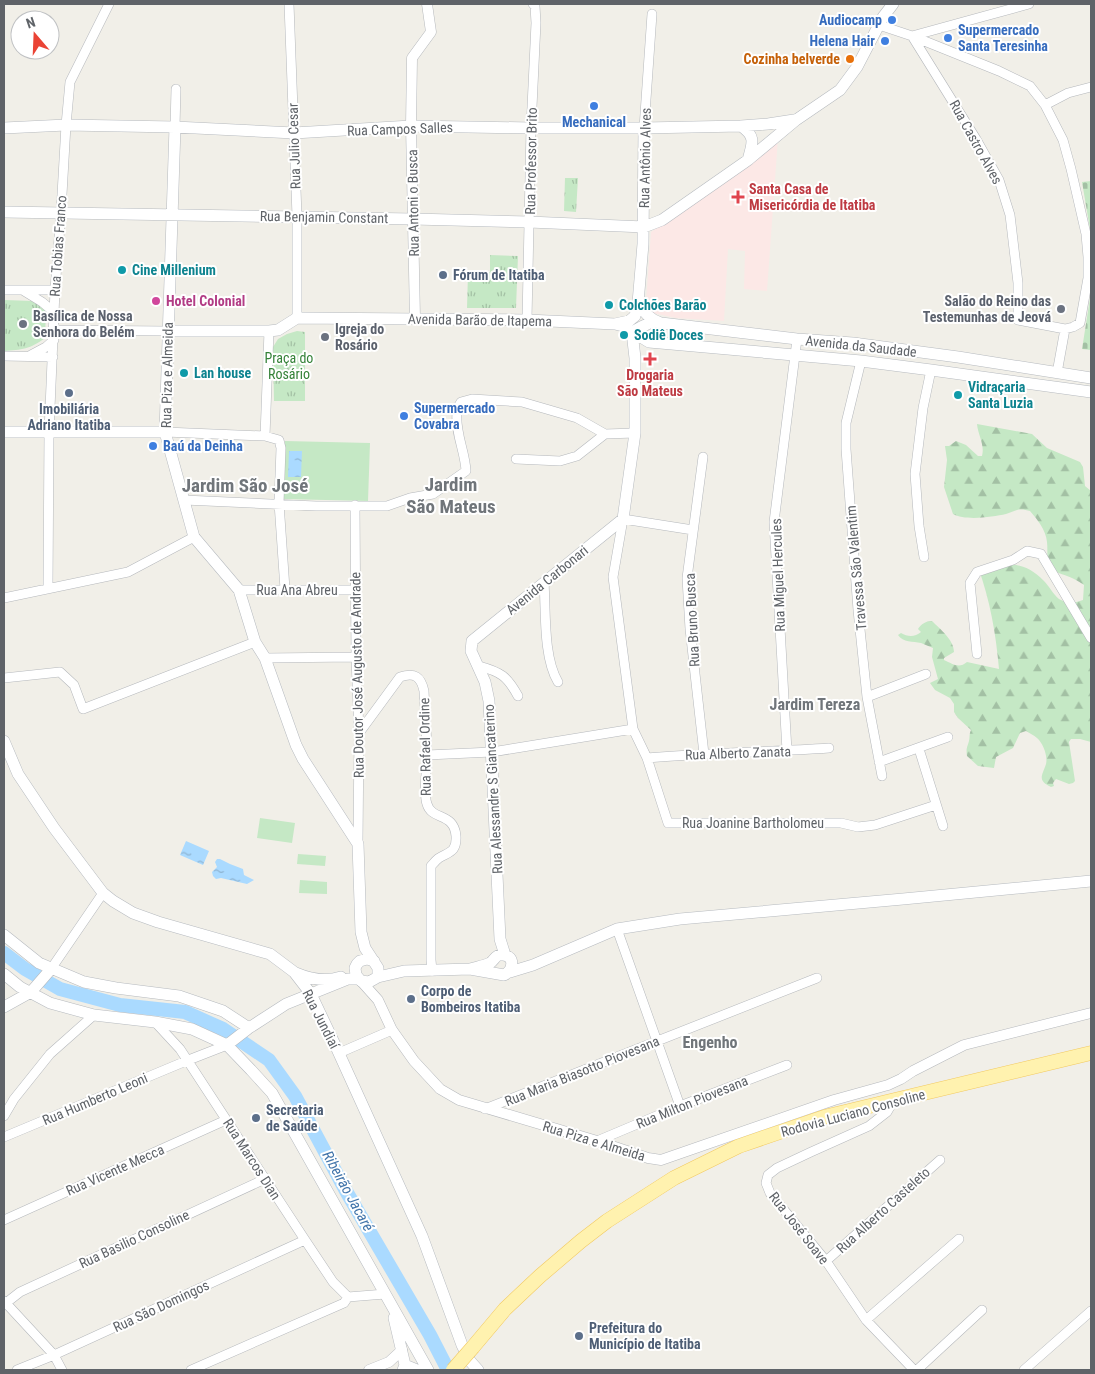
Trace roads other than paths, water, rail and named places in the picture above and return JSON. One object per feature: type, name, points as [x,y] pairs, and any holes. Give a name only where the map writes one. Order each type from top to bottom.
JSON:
[{"type":"main road","points":[[881,21],[887,4]]},
{"type":"main road","points":[[644,228],[662,220],[748,160],[796,120],[840,90],[856,67],[881,21],[893,4]]},
{"type":"main road","name":"Rua Campos Salles","points":[[4,128],[66,126],[294,133],[411,126],[531,128],[741,126],[796,120]]},
{"type":"main road","points":[[741,126],[751,136],[752,142],[748,160]]},
{"type":"main road","name":"Rua Piza e Almeida","points":[[176,128],[167,331],[165,432],[194,537],[239,590],[255,642],[265,658],[296,746],[358,844]]},
{"type":"main road","name":"Rua Antônio Alves","points":[[638,303],[644,228],[644,128]]},
{"type":"main road","name":"Rua Benjamin Constant","points":[[4,212],[297,216],[529,222],[644,228]]},
{"type":"main road","points":[[632,332],[654,321],[645,314],[638,303]]},
{"type":"main road","points":[[615,324],[629,321],[635,316],[638,303]]},
{"type":"main road","name":"Avenida Barão de Itapema","points":[[167,331],[270,331],[278,330],[297,318],[527,320],[615,324]]},
{"type":"main road","name":"Avenida da Saudade","points":[[654,321],[973,359],[1091,378]]},
{"type":"main road","points":[[615,324],[623,326],[649,342],[635,358]]},
{"type":"main road","points":[[700,347],[703,328]]},
{"type":"main road","points":[[623,519],[635,434],[635,358],[632,332]]},
{"type":"main road","name":"Avenida da Saudade","points":[[649,342],[861,361],[1091,392]]},
{"type":"main road","points":[[970,375],[973,359]]},
{"type":"main road","points":[[4,432],[165,432]]},
{"type":"main road","name":"Avenida Carbonari","points":[[472,641],[623,519]]},
{"type":"main road","name":"Rua Alessandre S Giancaterino","points":[[472,641],[471,651],[485,682],[489,701],[500,940],[499,961]]},
{"type":"main road","name":"Rua Jundiaí","points":[[4,741],[18,774],[54,828],[103,893],[113,902],[133,913],[150,919],[270,954],[294,972],[311,994],[422,1236],[467,1346],[470,1361],[478,1370]]},
{"type":"main road","points":[[358,844],[361,932],[358,973]]},
{"type":"main road","points":[[499,961],[501,976],[617,930],[680,918],[1091,881]]},
{"type":"main road","points":[[361,932],[365,948],[376,963],[379,972],[377,978]]},
{"type":"main road","points":[[4,935],[50,971],[84,982],[179,996],[223,1011],[247,1029]]},
{"type":"main road","points":[[229,1043],[286,1004],[348,979],[358,973],[360,961],[367,959],[404,971]]},
{"type":"main road","points":[[358,973],[369,982],[404,971],[470,969],[499,961],[532,965]]},
{"type":"main road","points":[[4,1007],[32,990],[50,971]]},
{"type":"main road","points":[[294,972],[308,978],[330,980],[358,973]]},
{"type":"main road","points":[[286,1004],[295,993],[297,982],[294,972]]},
{"type":"main road","points":[[4,974],[20,987],[32,990],[50,1002],[94,1015],[155,1022],[192,1029],[229,1043],[272,1093],[428,1370]]},
{"type":"main road","name":"Rodovia Luciano Consoline","points":[[453,1370],[467,1346],[564,1255],[607,1221],[674,1178],[739,1146],[824,1118],[1091,1053]]},
{"type":"main road","points":[[388,1299],[402,1350],[404,1367],[417,1370]]},
{"type":"street","name":"Rua Tobias Franco","points":[[48,588],[49,432],[54,312],[70,82],[109,4]]},
{"type":"street","name":"Rua Julio Cesar","points":[[289,4],[297,216],[297,318]]},
{"type":"street","name":"Rua Antoni o Busca","points":[[416,318],[411,126],[412,58],[431,32],[427,4]]},
{"type":"street","name":"Rua Professor Brito","points":[[527,320],[531,128],[536,24],[535,6],[533,4]]},
{"type":"street","points":[[912,36],[1030,4]]},
{"type":"street","name":"Rua Antônio Alves","points":[[644,128],[652,14]]},
{"type":"street","points":[[881,21],[1030,86],[1045,106],[1063,140],[1086,234],[1088,278],[1080,323],[1065,329],[1057,373]]},
{"type":"street","name":"Rua Castro Alves","points":[[912,36],[976,139],[999,180],[1010,215],[1018,283],[1018,320],[1065,329]]},
{"type":"street","points":[[1045,106],[1068,93],[1091,87]]},
{"type":"street","points":[[176,89],[176,128]]},
{"type":"street","points":[[4,290],[55,290]]},
{"type":"street","points":[[23,290],[54,312]]},
{"type":"street","points":[[54,330],[167,331]]},
{"type":"street","points":[[265,436],[270,331]]},
{"type":"street","name":"Rua Miguel Hercules","points":[[787,751],[774,522],[797,339]]},
{"type":"street","points":[[29,356],[39,352],[54,340]]},
{"type":"street","points":[[4,356],[53,356]]},
{"type":"street","name":"Travessa São Valentim","points":[[861,361],[846,423],[846,449],[858,610],[867,697],[882,776]]},
{"type":"street","points":[[924,557],[919,526],[915,474],[923,408],[931,370]]},
{"type":"street","points":[[184,500],[316,506],[386,506],[410,498],[433,494],[466,471],[466,460],[458,430],[456,411],[461,402],[472,399],[522,402],[577,418],[605,434],[635,434]]},
{"type":"street","points":[[165,432],[265,436],[278,440],[281,448],[279,503],[285,589]]},
{"type":"street","points":[[516,459],[560,461],[577,456],[605,434]]},
{"type":"street","name":"Rua Bruno Busca","points":[[703,457],[687,578],[690,629],[704,754]]},
{"type":"street","name":"Rua Doutor José Augusto de Andrade","points":[[355,505],[356,657],[359,733],[358,844]]},
{"type":"street","points":[[623,519],[693,530]]},
{"type":"street","name":"Rua Joanine Bartholomeu","points":[[623,519],[613,576],[633,729],[647,758],[668,823],[841,823],[858,827],[875,825],[936,805]]},
{"type":"street","points":[[4,598],[128,572],[194,537]]},
{"type":"street","points":[[977,654],[970,583],[977,572],[1013,560],[1028,552],[1041,554],[1091,638]]},
{"type":"street","points":[[544,582],[548,646],[553,673],[558,682]]},
{"type":"street","name":"Rua Ana Abreu","points":[[239,590],[356,590]]},
{"type":"street","points":[[4,678],[60,672],[74,685],[84,708],[255,642]]},
{"type":"street","points":[[265,658],[356,657]]},
{"type":"street","points":[[479,666],[494,670],[510,682],[518,696]]},
{"type":"street","name":"Rua Rafael Ordine","points":[[359,733],[400,676],[409,674],[417,677],[422,683],[424,691],[427,756],[426,800],[429,809],[451,822],[456,836],[455,847],[449,854],[438,859],[431,866],[432,971]]},
{"type":"street","points":[[867,697],[926,674]]},
{"type":"street","points":[[427,756],[492,752],[633,729]]},
{"type":"street","points":[[879,762],[948,737]]},
{"type":"street","name":"Rua Alberto Zanata","points":[[647,758],[829,748]]},
{"type":"street","points":[[919,748],[943,826]]},
{"type":"street","points":[[50,971],[103,893]]},
{"type":"street","points":[[617,930],[680,1106]]},
{"type":"street","points":[[358,973],[378,1000]]},
{"type":"street","points":[[377,978],[378,1000]]},
{"type":"street","name":"Rua Maria Biasotto Piovesana","points":[[486,1109],[818,978]]},
{"type":"street","name":"Rua Piza e Almeida","points":[[378,1000],[392,1030],[414,1061],[440,1089],[459,1100],[597,1140],[648,1158],[661,1160],[834,1100],[888,1085],[964,1045],[1091,1013]]},
{"type":"street","points":[[4,1116],[14,1099],[50,1054],[94,1015]]},
{"type":"street","name":"Rua Marcos Dian","points":[[155,1022],[180,1049],[186,1061],[304,1240],[333,1282],[348,1297]]},
{"type":"street","points":[[339,1054],[392,1030]]},
{"type":"street","name":"Rua Humberto Leoni","points":[[4,1137],[229,1043]]},
{"type":"street","name":"Rua Milton Piovesana","points":[[597,1140],[788,1065]]},
{"type":"street","name":"Rua José Soave","points":[[894,1100],[887,1112],[869,1126],[777,1168],[768,1175],[766,1184],[770,1194],[826,1261],[866,1320],[916,1370]]},
{"type":"street","name":"Rua Vicente Mecca","points":[[4,1220],[226,1120]]},
{"type":"street","name":"Rua Alberto Casteleto","points":[[826,1261],[940,1160]]},
{"type":"street","name":"Rua Basilio Consoline","points":[[5,1302],[20,1292],[265,1179]]},
{"type":"street","points":[[866,1320],[959,1239]]},
{"type":"street","name":"Rua São Domingos","points":[[17,1370],[54,1355],[304,1240]]},
{"type":"street","points":[[191,1370],[344,1302],[348,1297],[388,1299]]},
{"type":"street","points":[[5,1302],[54,1355],[62,1370]]},
{"type":"street","points":[[916,1370],[982,1310]]},
{"type":"street","points":[[1024,1370],[1091,1311]]},
{"type":"street","points":[[369,1370],[389,1362],[402,1350]]},
{"type":"street","points":[[389,1362],[404,1367]]},
{"type":"water","points":[[289,451],[302,451],[301,477],[288,477]]},
{"type":"water","points":[[186,841],[209,851],[203,865],[180,855]]},
{"type":"water","points":[[217,859],[243,869],[244,875],[254,880],[247,884],[221,878],[216,879],[212,872],[217,867],[215,862]]},
{"type":"waterway","name":"Ribeirão Jacaré","points":[[4,953],[25,969],[60,989],[120,1005],[185,1012],[223,1029],[269,1060],[295,1096],[346,1191],[430,1335],[448,1370]]},
{"type":"place","name":"Audiocamp","points":[[892,20]]},
{"type":"place","name":"Supermercado Santa Teresinha","points":[[948,38]]},
{"type":"place","name":"Helena Hair","points":[[885,41]]},
{"type":"place","name":"Cozinha belverde","points":[[850,59]]},
{"type":"place","name":"Mechanical","points":[[594,106]]},
{"type":"place","name":"Santa Casa de Misericórdia de Itatiba","points":[[738,197]]},
{"type":"place","name":"Cine Millenium","points":[[122,270]]},
{"type":"place","name":"Fórum de Itatiba","points":[[443,275]]},
{"type":"place","name":"Hotel Colonial","points":[[156,301]]},
{"type":"place","name":"Colchões Barão","points":[[609,305]]},
{"type":"place","name":"Salão do Reino das Testemunhas de Jeová","points":[[1061,309]]},
{"type":"place","name":"Basílica de Nossa Senhora do Belém","points":[[23,324]]},
{"type":"place","name":"Sodiê Doces","points":[[624,335]]},
{"type":"place","name":"Igreja do Rosário","points":[[325,337]]},
{"type":"place","name":"Drogaria São Mateus","points":[[650,359]]},
{"type":"place","name":"Lan house","points":[[184,373]]},
{"type":"place","name":"Imobiliária Adriano Itatiba","points":[[69,393]]},
{"type":"place","name":"Vidraçaria Santa Luzia","points":[[958,395]]},
{"type":"place","name":"Supermercado Covabra","points":[[404,416]]},
{"type":"place","name":"Baú da Deinha","points":[[153,446]]},
{"type":"place","name":"Corpo de Bombeiros Itatiba","points":[[411,999]]},
{"type":"place","name":"Secretaria de Saúde","points":[[256,1118]]},
{"type":"place","name":"Prefeitura do Município de Itatiba","points":[[579,1336]]},
{"type":"district","name":"Jardim São José","points":[[245,485]]},
{"type":"district","name":"Jardim São Mateus","points":[[451,495]]},
{"type":"district","name":"Jardim Tereza","points":[[815,704]]},
{"type":"district","name":"Engenho","points":[[710,1042]]},
{"type":"park label","name":"Praça do Rosário","points":[[289,366]]}]
